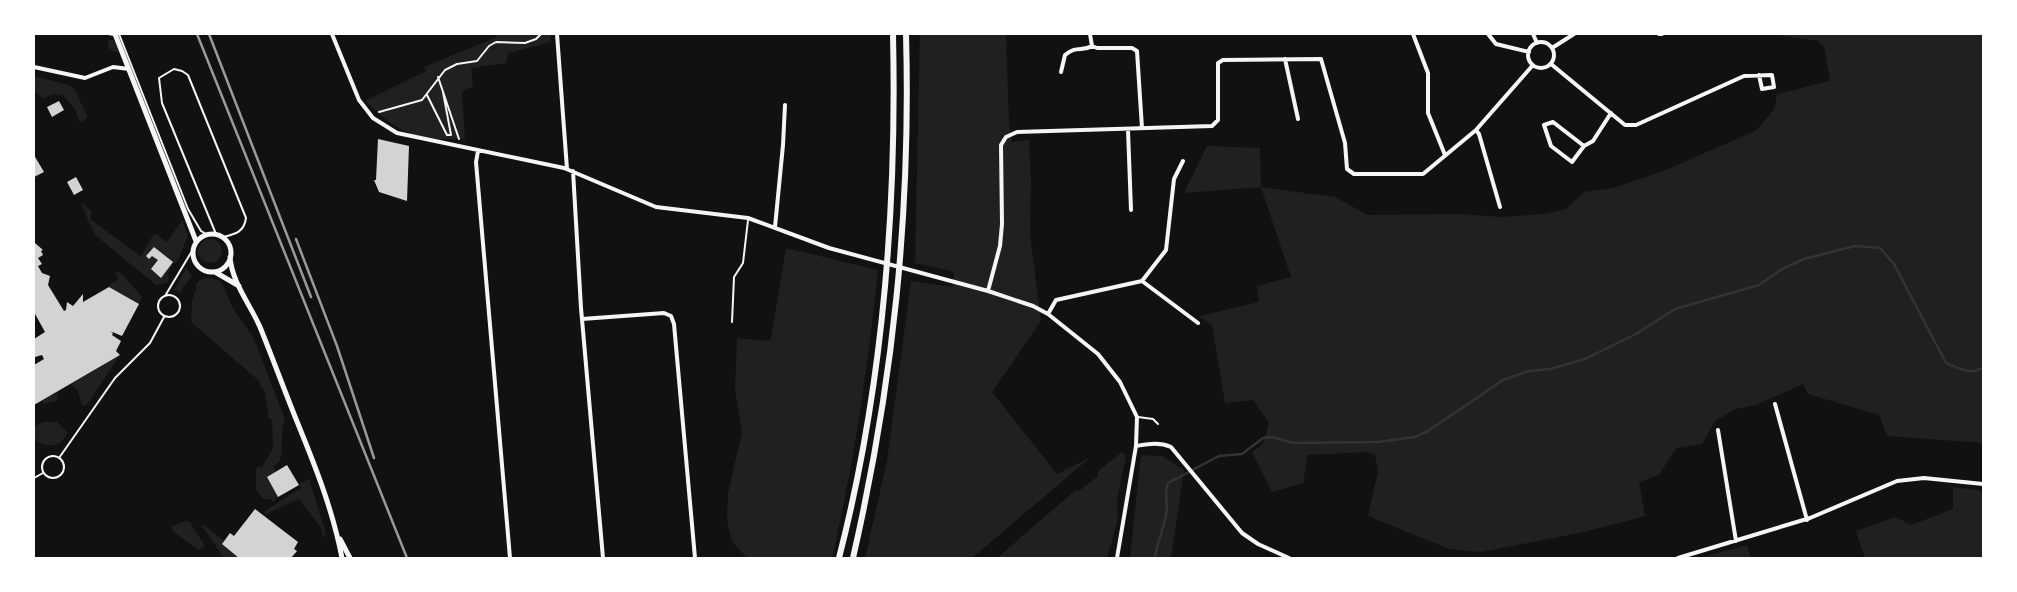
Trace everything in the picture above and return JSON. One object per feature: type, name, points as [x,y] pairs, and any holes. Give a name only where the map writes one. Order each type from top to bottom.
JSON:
[{"type":"highway","points":[[839,558],[867,423],[885,282],[894,127],[894,34]]},
{"type":"highway","points":[[853,558],[879,432],[900,281],[907,131],[906,34]]},
{"type":"street","points":[[116,34],[196,241]]},
{"type":"street","points":[[332,34],[359,100],[378,122],[397,133],[567,169],[656,207],[748,218],[829,248],[988,291],[1048,314],[1098,354],[1120,382],[1137,417],[1136,446],[1117,558]]},
{"type":"street","points":[[557,34],[567,169]]},
{"type":"street","points":[[1090,34],[1092,46]]},
{"type":"street","points":[[1413,34],[1428,73],[1428,113],[1446,155]]},
{"type":"street","points":[[1488,34],[1496,44],[1529,52]]},
{"type":"street","points":[[1534,34],[1537,43]]},
{"type":"street","points":[[1552,48],[1574,34]]},
{"type":"street","points":[[1537,43],[1546,43],[1552,48],[1554,56],[1551,64],[1544,68],[1533,66],[1529,60],[1529,52],[1537,43]]},
{"type":"street","points":[[1062,72],[1064,55],[1074,48],[1088,48],[1092,46],[1097,48],[1132,48],[1137,50],[1142,128]]},
{"type":"street","points":[[988,291],[1000,246],[1002,224],[1002,145],[1006,137],[1017,132],[1212,126],[1218,120],[1218,63],[1223,60],[1321,58],[1345,143],[1346,169],[1354,174],[1423,174],[1476,130],[1533,66]]},
{"type":"street","points":[[1285,59],[1298,119]]},
{"type":"street","points":[[1551,64],[1625,125],[1636,125],[1738,78],[1759,75],[1772,74],[1774,87],[1762,89],[1759,75]]},
{"type":"street","points":[[34,66],[85,78],[114,67],[129,69]]},
{"type":"street","points":[[775,227],[785,106]]},
{"type":"street","points":[[1584,146],[1553,122],[1544,125],[1551,146],[1572,162],[1584,146],[1594,141],[1611,114]]},
{"type":"street","points":[[1128,130],[1131,210]]},
{"type":"street","points":[[1476,130],[1479,134],[1500,208]]},
{"type":"street","points":[[478,151],[476,162],[510,558]]},
{"type":"street","points":[[1048,314],[1056,300],[1142,281],[1166,250],[1174,179],[1183,162]]},
{"type":"street","points":[[573,171],[582,319],[603,558]]},
{"type":"street","points":[[239,286],[215,272],[200,268],[194,259],[192,251],[196,241],[206,234],[216,234],[223,237],[229,244],[232,270],[261,332],[322,486],[338,535],[342,558]]},
{"type":"street","points":[[215,272],[225,267],[230,257]]},
{"type":"street","points":[[1142,281],[1198,323]]},
{"type":"street","points":[[582,319],[664,313],[671,316],[674,324],[695,558]]},
{"type":"street","points":[[1775,404],[1807,520]]},
{"type":"street","points":[[1718,430],[1736,541]]},
{"type":"street","points":[[1136,446],[1164,444],[1178,453],[1242,533],[1258,544],[1289,558]]},
{"type":"street","points":[[1678,558],[1807,520],[1898,481],[1924,478],[1983,484]]},
{"type":"street","points":[[338,535],[350,558]]},
{"type":"lane","points":[[108,34],[116,34],[188,209],[201,232],[206,234]]},
{"type":"lane","points":[[216,234],[162,103],[160,78],[174,69],[188,75],[246,218],[241,231],[223,237]]},
{"type":"lane","points":[[732,322],[734,277],[743,263],[748,218]]},
{"type":"lane","points":[[164,317],[159,312],[158,305],[192,251]]},
{"type":"lane","points":[[164,296],[173,296],[180,306],[174,316],[164,317]]},
{"type":"lane","points":[[59,458],[115,378],[150,343],[164,317]]},
{"type":"lane","points":[[1137,417],[1153,419],[1158,424]]},
{"type":"lane","points":[[53,456],[59,458],[64,467],[60,476],[50,478],[43,473],[42,466],[44,460],[53,456]]},
{"type":"lane","points":[[34,478],[43,473]]},
{"type":"path","points":[[379,112],[417,102],[427,95],[438,77],[445,70],[457,64],[477,60],[489,46],[496,42],[525,43],[536,39],[541,34]]},
{"type":"path","points":[[438,77],[459,142]]},
{"type":"path","points":[[427,95],[447,135],[451,135],[442,95],[443,92]]},
{"type":"shaded area","points":[[500,34],[550,34],[551,42],[509,53],[506,63],[471,68],[473,86],[462,92],[465,139],[434,139],[402,130],[365,101],[426,71],[424,67]]},
{"type":"shaded area","points":[[920,34],[1006,34],[1009,123],[1012,142],[1029,140],[1031,179],[1030,234],[1041,321],[992,392],[1057,474],[1091,457],[972,558],[865,558],[887,461],[911,281],[953,287],[954,272],[915,263]]},
{"type":"shaded area","points":[[1769,34],[1983,34],[1983,443],[1887,436],[1879,415],[1808,394],[1803,384],[1756,405],[1736,409],[1715,421],[1702,444],[1676,448],[1659,475],[1639,482],[1645,516],[1584,532],[1481,552],[1449,549],[1368,516],[1378,471],[1375,455],[1367,452],[1308,455],[1303,483],[1272,492],[1252,452],[1263,444],[1269,423],[1253,400],[1225,403],[1212,325],[1199,316],[1259,302],[1257,286],[1291,277],[1261,187],[1335,197],[1368,215],[1459,214],[1502,217],[1543,214],[1566,209],[1584,192],[1614,188],[1668,169],[1757,130],[1775,108],[1777,94],[1830,81],[1824,47],[1818,41]]},
{"type":"shaded area","points":[[108,39],[115,41],[119,52],[114,52],[109,48]]},
{"type":"shaded area","points":[[34,76],[69,85],[75,90],[88,118],[80,123],[76,111],[63,95],[52,94],[43,99],[34,91]]},
{"type":"shaded area","points":[[1207,146],[1260,148],[1261,187],[1184,193]]},
{"type":"shaded area","points":[[80,202],[92,211],[90,219],[141,257],[153,235],[156,234],[167,242],[182,220],[188,235],[178,260],[176,263],[173,263],[167,275],[169,279],[167,283],[156,285],[95,235]]},
{"type":"shaded area","points":[[210,239],[215,240],[221,246],[221,256],[215,262],[210,263],[205,262],[199,256],[198,251],[199,246],[205,240]]},
{"type":"shaded area","points":[[786,248],[878,270],[860,415],[832,558],[747,558],[732,541],[727,520],[728,493],[742,432],[735,389],[737,338],[768,341],[771,338]]},
{"type":"shaded area","points":[[186,268],[192,275],[180,293],[174,290]]},
{"type":"shaded area","points":[[119,271],[142,297],[139,304],[108,286],[118,279],[115,274]]},
{"type":"shaded area","points":[[206,278],[221,281],[233,308],[254,339],[285,419],[280,461],[273,467],[276,472],[267,477],[278,497],[273,502],[271,499],[263,499],[256,490],[256,469],[259,466],[262,467],[273,449],[272,419],[269,419],[265,392],[257,379],[191,322],[192,301],[196,284]]},
{"type":"shaded area","points":[[120,355],[87,405],[82,405],[78,392],[71,384]]},
{"type":"shaded area","points":[[58,392],[57,401],[43,404],[42,401]]},
{"type":"shaded area","points":[[44,422],[57,422],[68,433],[60,443],[46,445],[34,439],[34,426]]},
{"type":"shaded area","points":[[1122,452],[1126,456],[1117,499],[1118,519],[1107,558],[997,558],[1077,489],[1079,491],[1098,476],[1097,472]]},
{"type":"shaded area","points":[[1141,455],[1162,456],[1184,470],[1171,558],[1130,558]]},
{"type":"shaded area","points":[[309,479],[326,533],[323,539],[321,528],[299,499],[266,514],[263,512],[301,488],[299,484]]},
{"type":"shaded area","points":[[1953,487],[1983,491],[1983,558],[1865,558],[1856,531],[1895,517],[1911,525],[1953,509]]},
{"type":"shaded area","points":[[185,521],[190,522],[205,546],[198,550],[174,532],[171,527]]},
{"type":"shaded area","points":[[204,525],[224,541],[222,544],[239,558],[224,558],[202,526]]},
{"type":"shaded area","points":[[1747,545],[1751,558],[1699,558]]},
{"type":"building","points":[[59,101],[64,110],[52,117],[47,107]]},
{"type":"building","points":[[378,139],[409,146],[407,201],[379,192],[374,180],[376,180]]},
{"type":"building","points":[[34,155],[44,172],[34,177]]},
{"type":"building","points":[[76,177],[83,190],[74,195],[67,182]]},
{"type":"building","points":[[35,243],[43,250],[41,251],[43,255],[38,258],[42,264],[38,266],[42,273],[50,276],[48,285],[64,311],[66,310],[67,302],[73,306],[83,294],[83,302],[109,287],[139,304],[122,336],[110,331],[113,333],[112,335],[121,341],[116,351],[120,355],[34,405],[34,365],[44,359],[42,355],[35,357],[34,355],[34,339],[45,332],[34,312]]},
{"type":"building","points":[[154,247],[173,262],[161,278],[151,269],[158,260],[152,256],[149,259],[146,256]]},
{"type":"building","points":[[287,465],[299,485],[278,497],[267,477]]},
{"type":"building","points":[[255,509],[298,542],[294,549],[297,551],[291,558],[239,558],[222,544],[230,533],[234,536]]},
{"type":"waterway","points":[[1155,558],[1166,515],[1168,483],[1219,456],[1242,454],[1263,438],[1272,437],[1293,443],[1378,442],[1415,437],[1428,431],[1503,380],[1529,371],[1550,369],[1585,359],[1636,334],[1675,309],[1759,285],[1782,269],[1804,259],[1855,246],[1880,248],[1894,264],[1946,363],[1970,371],[1979,370],[1983,367]]},
{"type":"railway","points":[[197,34],[407,558]]},
{"type":"railway","points":[[209,34],[311,297]]},
{"type":"railway","points":[[296,239],[337,346],[374,458]]}]
